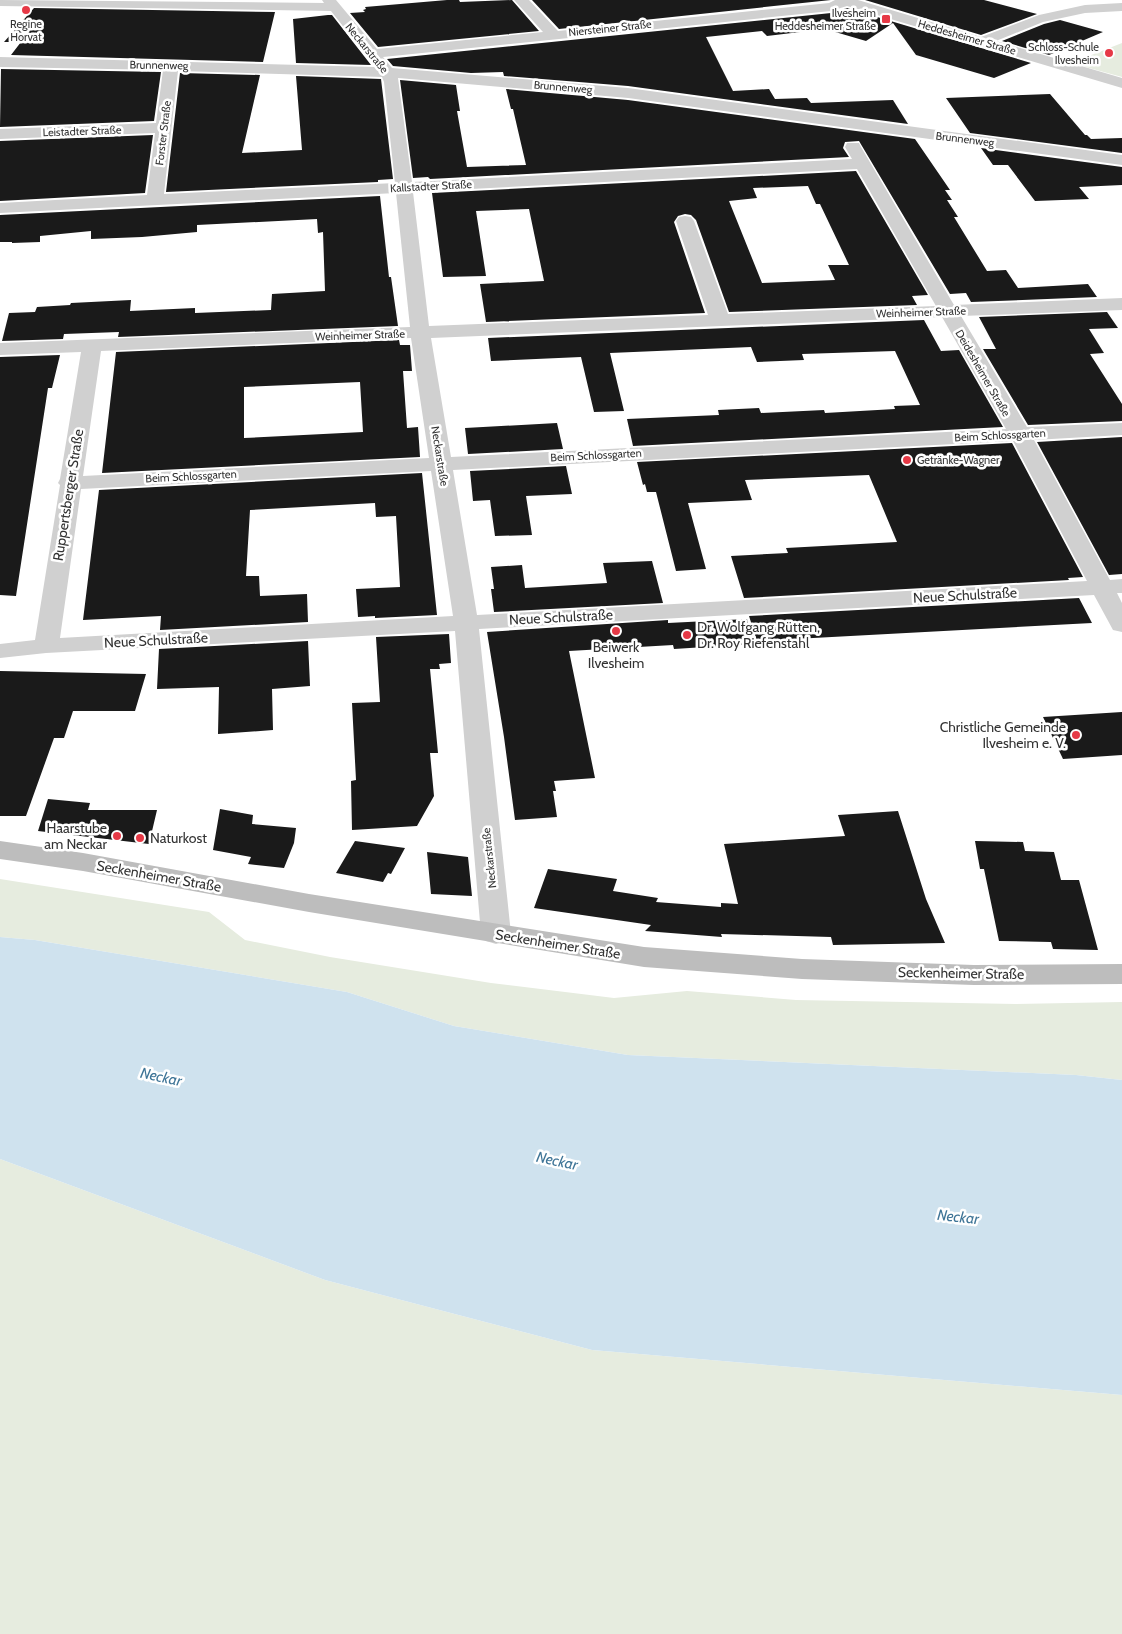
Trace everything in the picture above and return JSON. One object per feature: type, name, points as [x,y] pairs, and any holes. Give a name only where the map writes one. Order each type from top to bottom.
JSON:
[{"type":"main road","name":"Seckenheimer Straße","points":[[0,850],[83,862],[308,903],[644,957],[802,969],[982,975],[1122,974]]},
{"type":"street","points":[[521,0],[553,34]]},
{"type":"street","name":"Niersteiner Straße","points":[[372,54],[830,7],[846,1]]},
{"type":"street","name":"Heddesheimer Straße","points":[[846,1],[1122,83]]},
{"type":"street","points":[[0,2],[332,4]]},
{"type":"street","name":"Neckarstraße","points":[[332,4],[388,73],[392,82],[420,332],[466,622],[496,934]]},
{"type":"street","points":[[983,41],[1039,18],[1085,9],[1122,7]]},
{"type":"street","name":"Brunnenweg","points":[[0,62],[171,65],[388,73],[628,93],[1122,160]]},
{"type":"street","name":"Forster Straße","points":[[155,200],[171,65]]},
{"type":"street","name":"Deidesheimer Straße","points":[[841,123],[862,164],[947,311],[1112,586],[1122,624]]},
{"type":"street","name":"Leistadter Straße","points":[[0,134],[163,128]]},
{"type":"street","name":"Kallstadter Straße","points":[[0,208],[862,164]]},
{"type":"street","points":[[685,221],[720,320]]},
{"type":"street","name":"Weinheimer Straße","points":[[0,349],[1122,304]]},
{"type":"street","name":"Ruppertsberger Straße","points":[[46,646],[69,483],[92,345]]},
{"type":"street","name":"Beim Schlossgarten","points":[[69,483],[1122,429]]},
{"type":"street","name":"Neue Schulstraße","points":[[0,651],[46,646],[1112,586]]},
{"type":"shaded area","name":"Schloss-Schule Ilvesheim","points":[[1122,43],[1122,77],[1071,63]]},
{"type":"shaded area","points":[[0,879],[209,912],[245,940],[330,957],[491,983],[614,998],[687,991],[796,1000],[1016,1004],[1122,1002],[1122,1080],[1076,1075],[628,1055],[454,1026],[347,992],[35,940],[0,937]]},
{"type":"shaded area","points":[[0,1159],[325,1280],[592,1350],[1122,1395],[1122,1634],[0,1634]]},
{"type":"water","name":"Neckar","points":[[0,937],[35,940],[347,992],[454,1026],[628,1055],[1076,1075],[1122,1080],[1122,1395],[592,1350],[325,1280],[0,1159]]},
{"type":"building","points":[[459,0],[460,2],[512,0],[539,31],[378,47],[350,13],[365,12],[363,10],[366,9],[365,7]]},
{"type":"building","points":[[532,0],[831,0],[559,29]]},
{"type":"building","points":[[865,0],[984,0],[1037,14],[981,35]]},
{"type":"building","points":[[34,8],[275,12],[263,62],[11,55],[21,42],[4,42]]},
{"type":"building","points":[[847,8],[1031,63],[994,78],[916,55],[893,23],[866,41],[825,29],[767,36],[762,31],[706,37],[733,91],[769,89],[775,99],[807,98],[811,103],[893,100],[908,124],[628,86],[504,76],[503,72],[471,73],[393,66],[387,59],[831,13]]},
{"type":"building","points":[[332,15],[371,65],[296,63],[293,19]]},
{"type":"building","points":[[1060,20],[1103,32],[1049,55],[1002,41],[1044,24]]},
{"type":"building","points":[[1,69],[161,72],[154,121],[0,127]]},
{"type":"building","points":[[180,73],[260,75],[242,153],[302,150],[296,76],[381,79],[393,179],[378,180],[378,182],[166,192]]},
{"type":"building","points":[[400,80],[456,85],[460,111],[457,111],[467,167],[526,165],[513,109],[511,109],[506,89],[628,100],[915,139],[950,190],[945,190],[952,200],[947,200],[958,217],[954,217],[987,271],[1006,270],[1018,288],[1088,284],[1097,297],[971,302],[966,293],[950,294],[859,141],[845,142],[843,148],[849,157],[430,179],[428,177],[413,178]]},
{"type":"building","points":[[1050,94],[1085,135],[1091,139],[1122,138],[1122,153],[970,133],[946,98]]},
{"type":"building","points":[[153,135],[145,193],[0,201],[0,141]]},
{"type":"building","points":[[981,148],[1122,167],[1122,185],[1079,187],[1089,199],[1035,201],[1008,165],[993,165]]},
{"type":"building","points":[[856,171],[928,295],[912,296],[917,305],[729,312],[696,220],[691,215],[685,214],[678,216],[674,222],[705,313],[486,322],[480,284],[544,281],[529,209],[476,211],[486,276],[443,277],[432,193]],"holes":[[[808,186],[816,204],[820,204],[849,265],[828,265],[835,280],[762,283],[729,201],[757,198],[753,188]]]},
{"type":"building","points":[[380,196],[389,277],[391,277],[398,326],[118,337],[119,332],[64,334],[63,339],[2,341],[9,313],[35,312],[37,307],[131,300],[130,311],[195,308],[195,313],[271,310],[272,294],[325,291],[323,232],[318,233],[317,219],[197,225],[197,232],[142,237],[91,239],[91,231],[40,236],[40,242],[12,243],[0,242],[0,215]]},
{"type":"building","points":[[1107,312],[1118,328],[1089,329],[1104,353],[1090,354],[1122,404],[1122,421],[1028,425],[983,349],[996,349],[979,317]]},
{"type":"building","points":[[924,320],[941,351],[959,350],[1003,427],[633,446],[627,419],[719,415],[718,410],[759,408],[761,413],[824,410],[825,413],[895,409],[894,406],[920,405],[895,351],[802,354],[804,360],[757,362],[751,347],[610,353],[624,411],[594,412],[581,357],[491,361],[488,338]]},
{"type":"building","points":[[399,340],[400,345],[410,345],[412,371],[403,371],[407,428],[418,427],[420,457],[102,473],[116,352]],"holes":[[[360,382],[363,432],[244,438],[244,387]]]},
{"type":"building","points":[[60,355],[52,388],[48,388],[16,596],[0,595],[0,357]]},
{"type":"building","points":[[557,423],[563,449],[468,454],[465,428]]},
{"type":"building","points":[[1122,437],[1122,574],[1109,575],[1037,442]]},
{"type":"building","points":[[1012,443],[1083,577],[1068,578],[1069,580],[744,598],[731,556],[788,553],[786,548],[897,542],[869,475],[745,480],[752,500],[688,503],[706,569],[676,571],[656,492],[647,492],[645,484],[643,485],[637,462]]},
{"type":"building","points":[[566,466],[572,494],[526,496],[532,535],[495,536],[490,500],[473,501],[470,471]]},
{"type":"building","points":[[422,473],[437,615],[358,617],[356,589],[400,587],[396,516],[376,517],[375,503],[250,510],[246,576],[259,576],[260,596],[307,594],[308,622],[160,630],[161,616],[83,620],[99,490]]},
{"type":"building","points":[[652,561],[663,603],[494,612],[491,589],[494,589],[491,567],[522,565],[525,588],[607,583],[603,563]]},
{"type":"building","points":[[1079,598],[1092,623],[757,641],[749,616]]},
{"type":"building","points":[[747,619],[752,644],[674,649],[673,645],[569,651],[595,778],[554,781],[556,791],[553,791],[557,817],[515,820],[487,632],[668,620],[668,623]]},
{"type":"building","points":[[449,634],[451,663],[439,664],[440,669],[430,669],[438,753],[430,753],[434,796],[417,826],[352,830],[351,781],[356,780],[352,703],[380,702],[376,637]]},
{"type":"building","points":[[308,641],[310,686],[272,689],[273,730],[218,734],[219,687],[157,689],[159,649]]},
{"type":"building","points":[[0,671],[146,674],[135,711],[73,711],[64,738],[54,738],[26,816],[0,816]]},
{"type":"building","name":"Christliche Gemeinde Ilvesheim e. V.","points":[[1122,712],[1122,755],[1063,759],[1043,717]]},
{"type":"building","points":[[48,799],[90,803],[88,810],[157,810],[149,844],[38,831]]},
{"type":"building","points":[[220,809],[253,815],[252,824],[296,828],[294,843],[284,868],[248,864],[251,857],[213,850]]},
{"type":"building","points":[[898,811],[926,899],[945,943],[833,945],[831,937],[721,934],[722,937],[645,931],[651,925],[534,908],[548,869],[617,879],[613,891],[658,898],[656,902],[721,907],[721,903],[738,904],[724,844],[845,836],[838,815]]},
{"type":"building","points":[[355,841],[405,848],[391,874],[388,873],[383,882],[336,873]]},
{"type":"building","points":[[975,841],[1023,842],[1025,851],[1054,852],[1061,880],[1079,880],[1098,950],[1053,949],[1051,942],[999,941],[984,869],[980,869]]},
{"type":"building","points":[[427,852],[468,857],[472,896],[431,894]]},
{"type":"place","name":"Regine Horvat","points":[[26,10]]},
{"type":"place","name":"Ilvesheim Heddesheimer Straße","points":[[886,19]]},
{"type":"place","name":"Schloss-Schule Ilvesheim","points":[[1109,53]]},
{"type":"place","name":"Getränke-Wagner","points":[[907,460]]},
{"type":"place","name":"Beiwerk Ilvesheim","points":[[616,631]]},
{"type":"place","name":"Dr. Wolfgang Rütten, Dr. Roy Riefenstahl","points":[[687,635]]},
{"type":"place","name":"Christliche Gemeinde Ilvesheim e. V.","points":[[1076,735]]},
{"type":"place","name":"Haarstube am Neckar","points":[[117,836]]},
{"type":"place","name":"Naturkost","points":[[140,838]]}]
